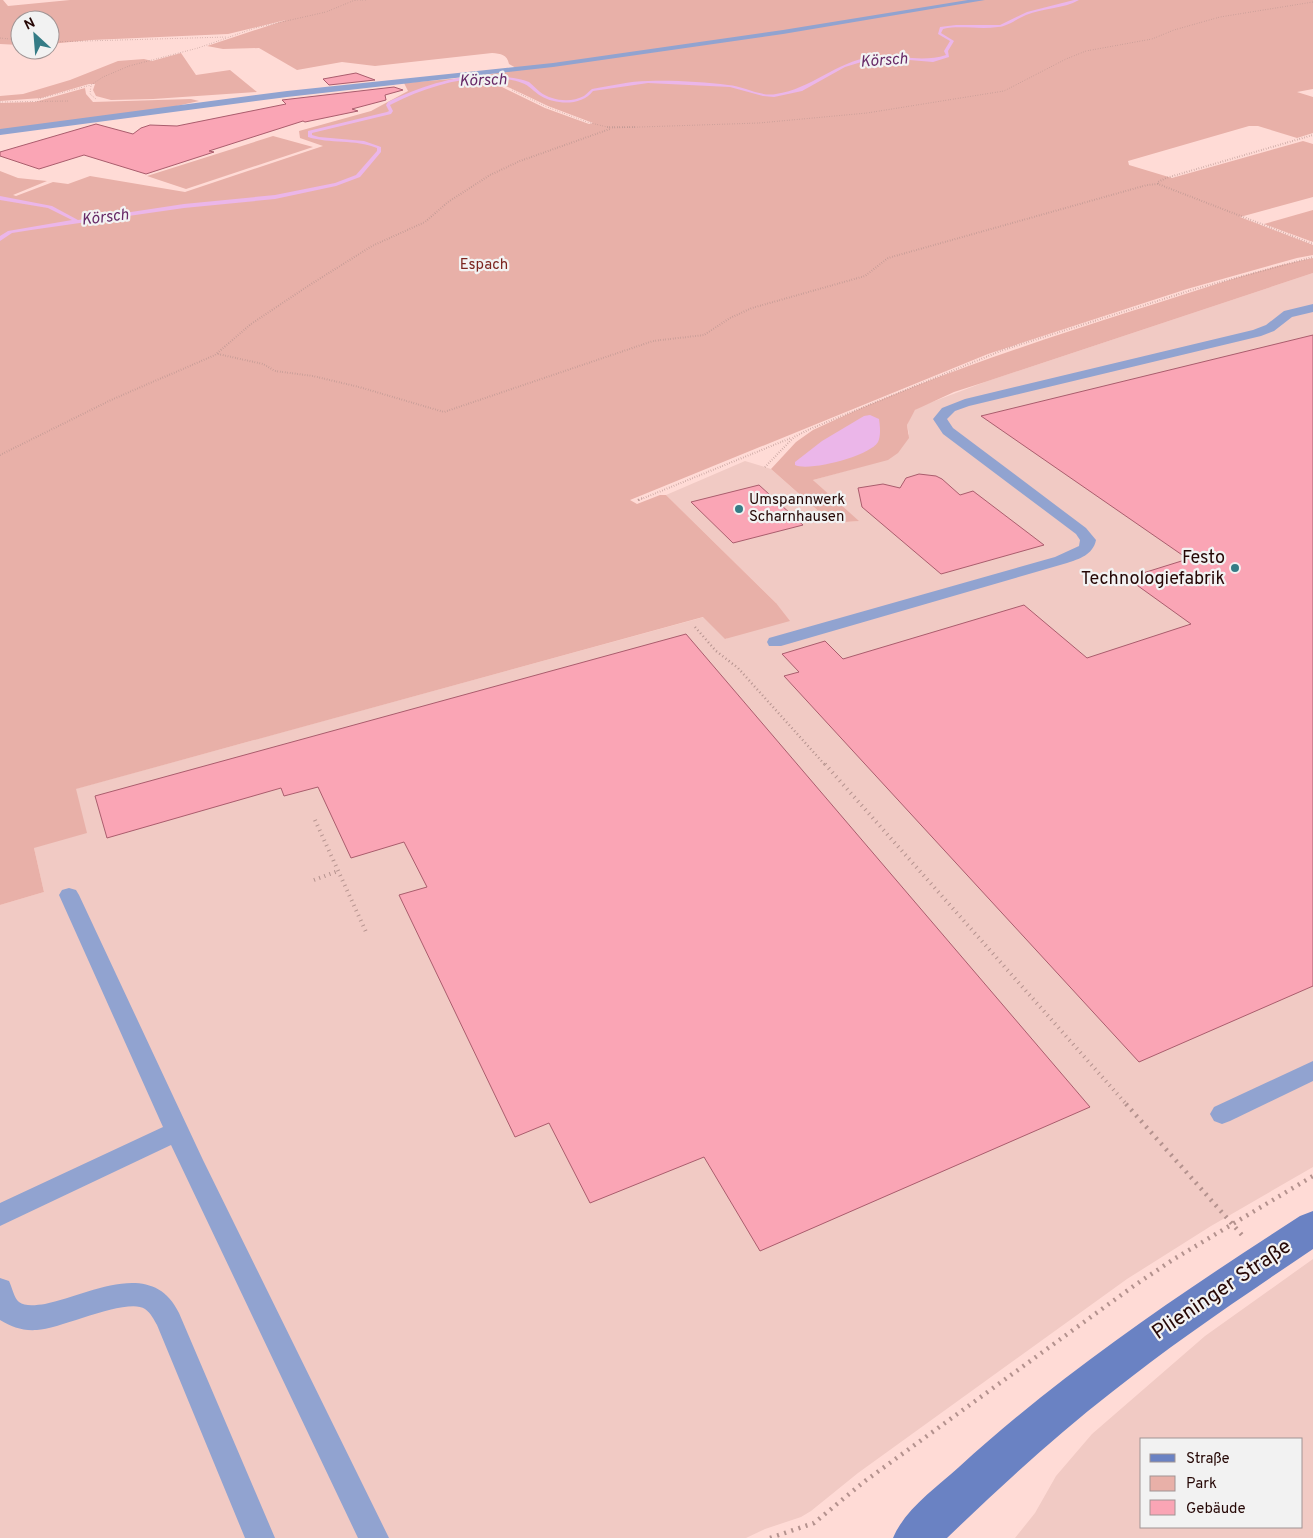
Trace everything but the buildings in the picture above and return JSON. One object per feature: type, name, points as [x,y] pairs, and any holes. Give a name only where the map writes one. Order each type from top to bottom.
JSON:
[{"type":"main road","name":"Plieninger Straße","points":[[915,1538],[1030,1433],[1131,1353],[1313,1228]]},
{"type":"lane","points":[[0,132],[287,94],[553,65],[783,32],[981,0]]},
{"type":"lane","points":[[775,642],[1061,560],[1083,551],[1088,546],[1088,540],[1081,531],[948,432],[940,420],[943,413],[949,408],[1257,333],[1270,328],[1288,314],[1313,308]]},
{"type":"lane","points":[[69,895],[82,931],[122,1010],[177,1131],[374,1538]]},
{"type":"lane","points":[[1222,1114],[1313,1070]]},
{"type":"lane","points":[[0,1215],[177,1131]]},
{"type":"lane","points":[[0,1290],[4,1303],[10,1313],[29,1319],[128,1295],[147,1296],[157,1302],[169,1322],[260,1538]]},
{"type":"path","points":[[0,102],[37,100],[91,85],[120,68],[198,48],[258,27],[337,8],[355,0],[366,0]]},
{"type":"path","points":[[508,88],[548,107],[596,125],[611,128],[795,120],[876,112],[998,93],[1014,88],[1066,59],[1086,51],[1152,39],[1174,30],[1223,17],[1313,2]]},
{"type":"path","points":[[60,42],[227,37]]},
{"type":"path","points":[[91,85],[90,94],[98,99]]},
{"type":"path","points":[[0,455],[111,400],[218,354],[251,324],[366,249],[426,222],[448,202],[476,183],[520,161],[611,128]]},
{"type":"path","points":[[1158,184],[1158,182],[1166,178],[1313,135]]},
{"type":"path","points":[[218,354],[263,364],[275,372],[313,376],[396,396],[435,410],[447,411],[653,341],[704,335],[730,318],[747,310],[858,279],[868,274],[888,258],[1147,185],[1158,184],[1313,244]]},
{"type":"path","points":[[638,500],[1003,350],[1195,289],[1313,257]]},
{"type":"path","points":[[765,467],[794,437]]},
{"type":"path","points":[[695,627],[716,651],[736,666],[773,706],[1264,1260]]},
{"type":"path","points":[[315,820],[366,932]]},
{"type":"path","points":[[314,880],[338,871]]},
{"type":"path","points":[[770,1538],[814,1523],[865,1481],[1099,1310],[1154,1272],[1313,1176]]},
{"type":"shaded area","points":[[1313,273],[1313,1167],[1211,1226],[1127,1279],[858,1473],[811,1511],[801,1517],[765,1529],[746,1538],[0,1538],[0,905],[44,892],[34,848],[75,789],[704,617],[726,639],[776,603],[666,495],[745,461],[771,469],[832,523],[858,521],[813,480],[888,459],[909,434],[907,425],[915,410],[924,405],[985,382]]},
{"type":"shaded area","points":[[870,415],[879,419],[880,425],[879,440],[873,447],[852,457],[825,464],[802,467],[795,465],[795,462],[822,441],[864,416]]},
{"type":"shaded area","points":[[1313,1259],[1313,1538],[1015,1538],[1035,1513],[1056,1476],[1092,1434],[1205,1336]]},
{"type":"green space","name":"Espach","points":[[0,0],[3,0],[8,6],[70,0],[1313,0],[1313,89],[1297,92],[1313,97],[1313,133],[1297,138],[1258,126],[1249,126],[1128,161],[1129,165],[1172,178],[1303,141],[1313,144],[1313,197],[1240,217],[1313,245],[1313,255],[1187,289],[988,354],[630,500],[637,504],[660,495],[666,495],[776,603],[790,621],[725,639],[703,617],[76,789],[87,833],[34,848],[44,892],[0,905],[0,171],[18,178],[47,181],[13,195],[16,196],[53,182],[68,184],[90,176],[185,192],[323,146],[300,138],[299,131],[371,111],[408,91],[404,83],[475,77],[500,86],[545,108],[589,124],[593,123],[548,106],[485,76],[516,68],[509,64],[505,56],[498,54],[492,53],[375,66],[342,62],[297,70],[259,48],[223,49],[207,46],[286,20],[228,34],[60,43],[60,10],[10,10],[10,44],[0,44]]},
{"type":"green space","points":[[181,53],[196,75],[230,70],[257,92],[111,100],[96,96],[93,90],[95,84],[89,84],[41,98],[0,101],[0,96],[23,94],[70,80],[118,61],[144,59],[152,61]]},
{"type":"green space","points":[[85,88],[86,94],[93,102],[191,99],[199,101],[172,107],[0,131],[0,103],[35,102]]},
{"type":"green space","points":[[273,136],[313,147],[186,189],[147,176]]},
{"type":"green space","points":[[1313,210],[1313,242],[1264,224]]},
{"type":"green space","points":[[1313,258],[1313,273],[954,392],[915,410],[907,425],[909,438],[898,453],[888,460],[813,480],[859,521],[832,523],[771,469],[796,442],[813,430],[931,380],[1053,337],[1201,289]]},
{"type":"waterway","name":"Körsch","points":[[0,239],[10,232],[31,228],[184,206],[275,197],[336,184],[358,176],[379,151],[379,147],[364,142],[319,139],[310,136],[310,132],[389,113],[391,111],[388,105],[390,103],[421,89],[454,80],[471,77],[489,77],[522,81],[540,94],[558,101],[576,100],[588,96],[592,90],[648,82],[730,86],[774,96],[800,90],[843,66],[868,59],[886,57],[933,61],[948,56],[946,51],[952,41],[939,33],[941,28],[1000,26],[1028,13],[1077,0]]},
{"type":"waterway","points":[[0,198],[50,207],[77,221]]},
{"type":"place","name":"Umspannwerk Scharnhausen","points":[[739,509]]},
{"type":"place","name":"Festo Technologiefabrik","points":[[1235,568]]}]
